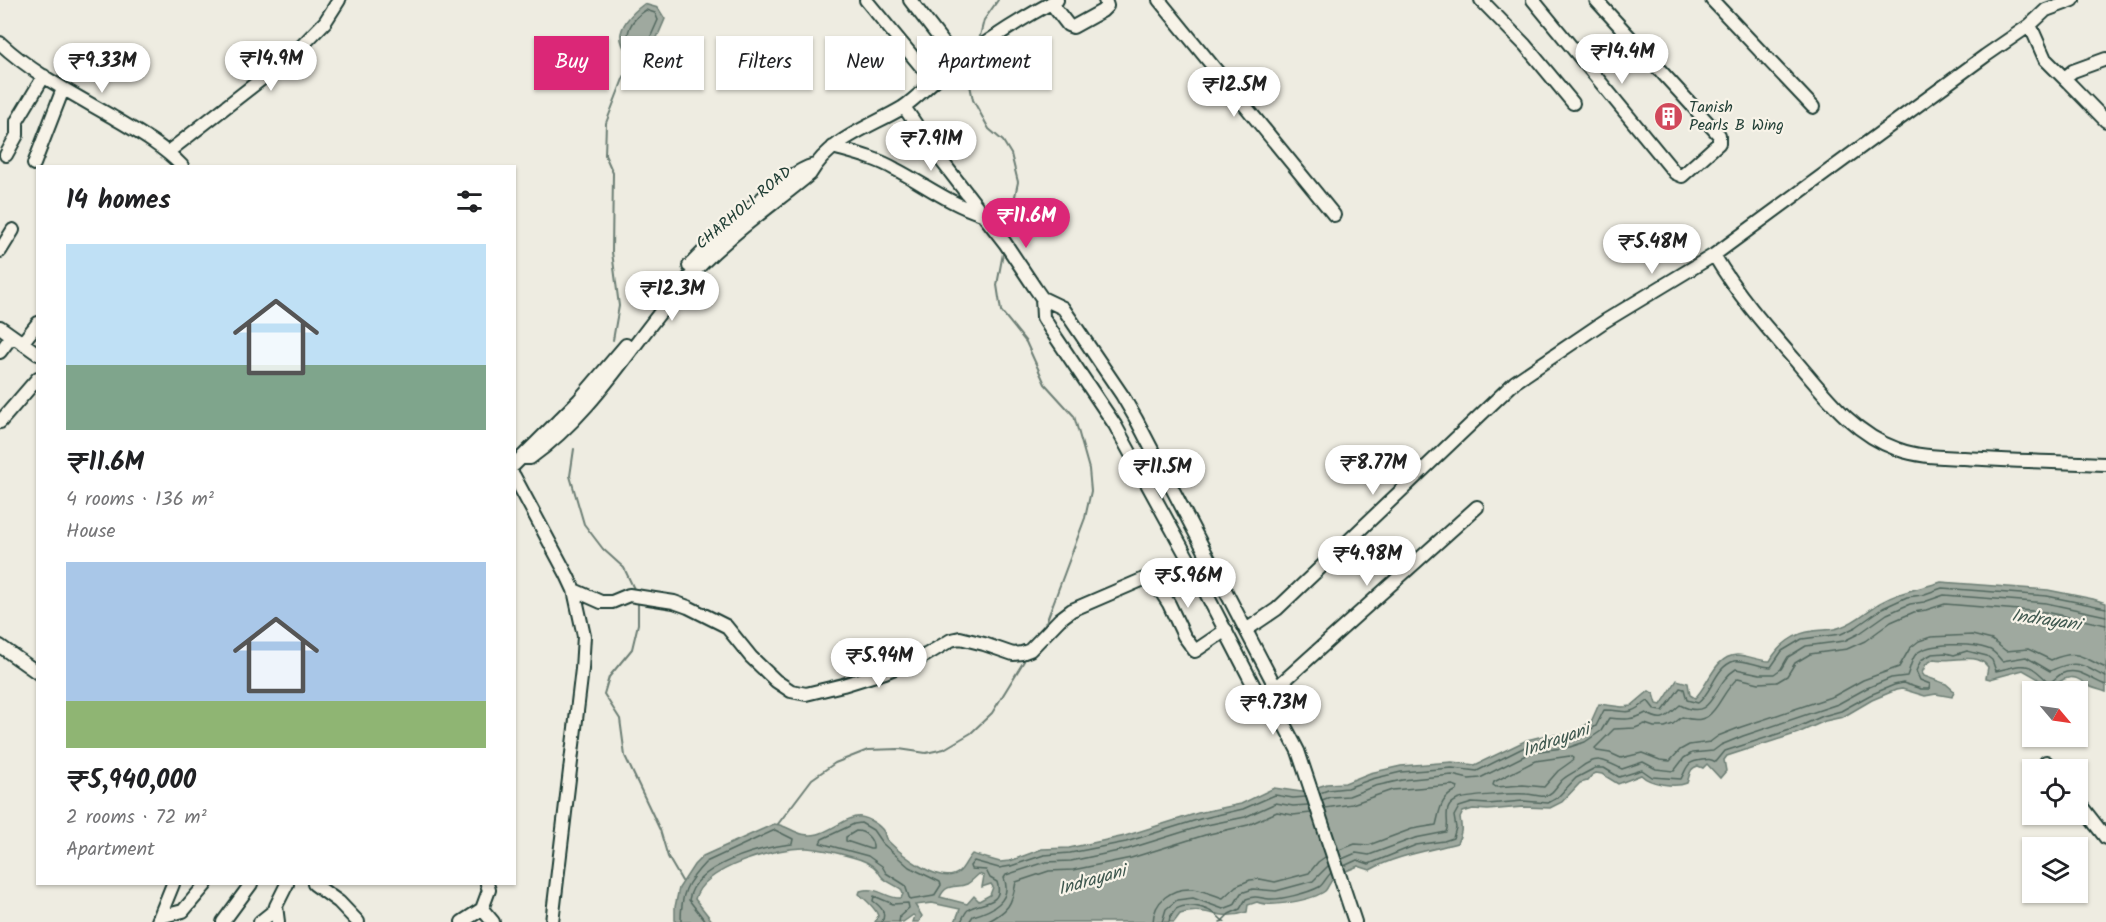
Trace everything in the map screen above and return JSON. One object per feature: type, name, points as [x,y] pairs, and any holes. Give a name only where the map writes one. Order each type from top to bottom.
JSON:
[{"type":"street","points":[[168,152],[295,53],[325,22],[339,0]]},
{"type":"street","points":[[866,0],[917,62]]},
{"type":"street","points":[[910,0],[938,36]]},
{"type":"street","points":[[1049,2],[1068,25],[1073,27],[1102,11],[1107,6],[1105,0]]},
{"type":"street","points":[[1159,0],[1334,215]]},
{"type":"street","points":[[1481,0],[1525,45],[1573,104]]},
{"type":"street","points":[[1533,0],[1674,173],[1682,176],[1719,143],[1719,135],[1596,0]]},
{"type":"street","points":[[1712,0],[1813,107]]},
{"type":"street","points":[[1246,630],[1276,609],[1515,382],[1605,321],[1714,255],[2030,25],[2046,10],[2073,0]]},
{"type":"street","name":"CHARHOLI ROAD","points":[[998,36],[1049,2]]},
{"type":"street","points":[[2030,25],[2044,59],[2106,122]]},
{"type":"street","points":[[1,45],[63,89],[168,152],[181,165]]},
{"type":"street","points":[[2068,82],[2067,76],[2073,71],[2106,59]]},
{"type":"street","points":[[6,155],[17,135],[17,121],[44,76]]},
{"type":"street","points":[[34,164],[63,89]]},
{"type":"street","name":"CHARHOLI ROAD","points":[[519,461],[530,458],[567,427],[615,373],[649,321],[703,263],[810,174],[833,147],[904,106],[923,90]]},
{"type":"street","points":[[904,106],[934,151],[1005,243],[1042,298],[1063,308],[1122,394],[1276,688],[1275,707]]},
{"type":"street","points":[[833,147],[892,167],[957,204],[982,214]]},
{"type":"street","points":[[0,250],[13,230]]},
{"type":"street","points":[[1714,255],[1731,284],[1751,310],[1835,406],[1874,439],[1895,449],[1930,456],[2106,464]]},
{"type":"street","points":[[1042,298],[1043,317],[1115,425],[1191,564],[1259,696],[1275,707],[1298,752],[1355,922]]},
{"type":"street","points":[[0,352],[36,325]]},
{"type":"street","points":[[0,327],[36,353]]},
{"type":"street","points":[[0,422],[36,380]]},
{"type":"street","points":[[516,480],[574,591],[584,636],[552,922]]},
{"type":"street","points":[[1276,688],[1477,507]]},
{"type":"street","points":[[574,591],[601,602],[612,602],[629,595],[674,602],[688,607],[726,626],[751,657],[776,681],[791,691],[806,694],[885,672],[926,655],[951,640],[960,638],[1013,654],[1022,653],[1030,650],[1072,610],[1151,576],[1191,564]]},
{"type":"street","points":[[1151,576],[1169,604],[1184,636],[1195,651],[1226,630]]},
{"type":"street","points":[[0,646],[36,672]]},
{"type":"street","points":[[2088,815],[2106,838]]},
{"type":"street","points":[[159,920],[174,885]]},
{"type":"street","points":[[159,920],[183,911],[205,885]]},
{"type":"street","points":[[223,922],[250,885]]},
{"type":"street","points":[[260,922],[277,916],[277,903],[286,885]]},
{"type":"street","points":[[315,885],[339,902],[358,922]]},
{"type":"street","points":[[462,922],[488,918],[487,885]]},
{"type":"water","points":[[644,4],[658,8],[665,19],[658,36],[621,36],[623,26]]},
{"type":"water","name":"Indrayani","points":[[1941,582],[2048,590],[2106,603],[2106,692],[2091,687],[2088,681],[2072,677],[2061,681],[2040,681],[2023,670],[1990,679],[1986,678],[1988,667],[1983,662],[1970,658],[1934,659],[1926,664],[1922,673],[1924,676],[1946,684],[1954,691],[1952,697],[1936,694],[1925,696],[1902,689],[1896,690],[1872,700],[1843,717],[1825,721],[1798,733],[1727,756],[1724,760],[1726,771],[1720,778],[1707,764],[1703,768],[1698,766],[1693,768],[1687,783],[1676,785],[1656,783],[1641,775],[1618,784],[1596,773],[1587,781],[1580,783],[1562,802],[1550,808],[1473,809],[1463,812],[1460,818],[1461,834],[1457,843],[1402,857],[1370,870],[1358,866],[1335,877],[1325,891],[1319,894],[1281,904],[1257,902],[1248,905],[1247,912],[1237,915],[1197,911],[1180,914],[1174,922],[955,922],[960,909],[932,903],[915,905],[922,916],[919,922],[913,922],[915,916],[913,915],[903,922],[875,922],[877,913],[859,894],[860,891],[872,890],[901,898],[903,894],[901,889],[884,879],[875,868],[865,862],[836,853],[807,848],[761,855],[726,869],[712,877],[701,888],[695,899],[713,922],[675,922],[679,888],[703,856],[774,824],[811,835],[823,832],[851,818],[864,818],[880,827],[887,840],[910,860],[931,872],[951,875],[961,870],[972,854],[1000,862],[1010,861],[1042,849],[1069,848],[1125,836],[1198,813],[1241,804],[1274,788],[1302,792],[1327,784],[1345,783],[1370,773],[1401,766],[1452,762],[1475,765],[1527,740],[1568,734],[1579,729],[1591,722],[1599,704],[1631,706],[1649,691],[1654,694],[1657,704],[1661,705],[1677,680],[1688,683],[1690,695],[1695,698],[1723,660],[1741,655],[1770,661],[1778,650],[1793,637],[1806,632],[1834,629],[1846,625],[1875,606],[1903,593]],"holes":[[[979,874],[984,876],[982,887],[991,884],[993,887],[990,895],[979,901],[974,896],[967,904],[940,897],[946,889],[967,884]]]},
{"type":"waterway","points":[[980,36],[984,20],[998,0]]},
{"type":"waterway","points":[[613,340],[619,306],[612,252],[613,173],[605,155],[606,123],[621,84]]},
{"type":"waterway","points":[[971,90],[973,100],[989,129],[1003,141],[1011,154],[1018,182],[1007,234]]},
{"type":"waterway","points":[[1003,253],[997,285],[1001,311],[1026,342],[1045,384],[1074,416],[1089,469],[1091,491],[1085,518],[1041,631]]},
{"type":"waterway","points":[[574,449],[570,476],[584,524],[603,549],[624,568],[635,591]]},
{"type":"waterway","points":[[638,602],[638,624],[632,649],[609,677],[604,694],[620,719],[625,756],[660,830],[668,857],[682,881]]},
{"type":"waterway","points":[[778,824],[812,779],[835,763],[868,750],[899,749],[926,753],[944,749],[971,733],[992,713],[1024,661]]},
{"type":"place","name":"Tanish Pearls B Wing","points":[[1668,116]]}]
